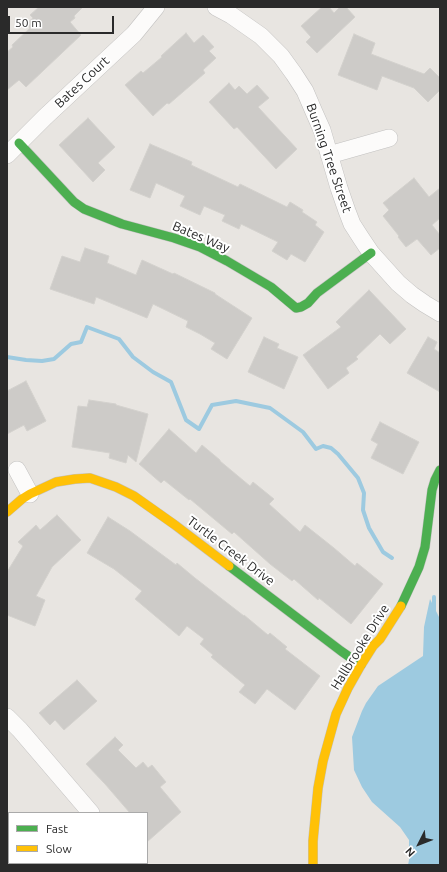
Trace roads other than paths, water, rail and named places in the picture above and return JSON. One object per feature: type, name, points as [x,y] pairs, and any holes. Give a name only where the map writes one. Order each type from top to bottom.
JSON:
[{"type":"street","name":"Bates Court","points":[[7,155],[45,116],[134,34],[156,7]]},
{"type":"street","name":"Burning Tree Street","points":[[216,7],[261,36],[281,56],[305,91],[322,130],[339,188],[352,224],[372,253],[398,283],[425,304],[440,312]]},
{"type":"street","points":[[329,155],[389,138]]},
{"type":"street","name":"Bates Way","points":[[19,143],[74,202],[84,209],[122,224],[174,238],[200,247],[271,287],[296,308],[308,303],[317,293],[372,253]]},
{"type":"street","points":[[17,470],[30,494]]},
{"type":"street","name":"Hallbrooke Drive","points":[[313,865],[313,841],[318,788],[323,761],[336,714],[361,665],[373,646],[380,639],[402,604],[418,567],[424,547],[432,490],[440,470]]},
{"type":"street","name":"Turtle Creek Drive","points":[[7,512],[30,494],[56,482],[90,478],[116,487],[134,496],[175,525],[361,665]]},
{"type":"street","points":[[7,716],[90,812]]},
{"type":"water","points":[[430,599],[440,619],[440,865],[408,865],[409,840],[400,827],[372,802],[362,787],[354,770],[352,737],[366,703],[378,686],[423,656],[424,627]]},
{"type":"waterway","points":[[7,357],[42,361],[54,359],[71,344],[81,342],[87,327],[119,339],[133,357],[153,372],[171,382],[186,420],[199,429],[212,405],[236,401],[270,408],[303,432],[316,449],[323,446],[331,448],[358,478],[364,493],[363,510],[369,528],[383,552],[392,558]]},
{"type":"waterway","points":[[434,597],[434,611]]}]
